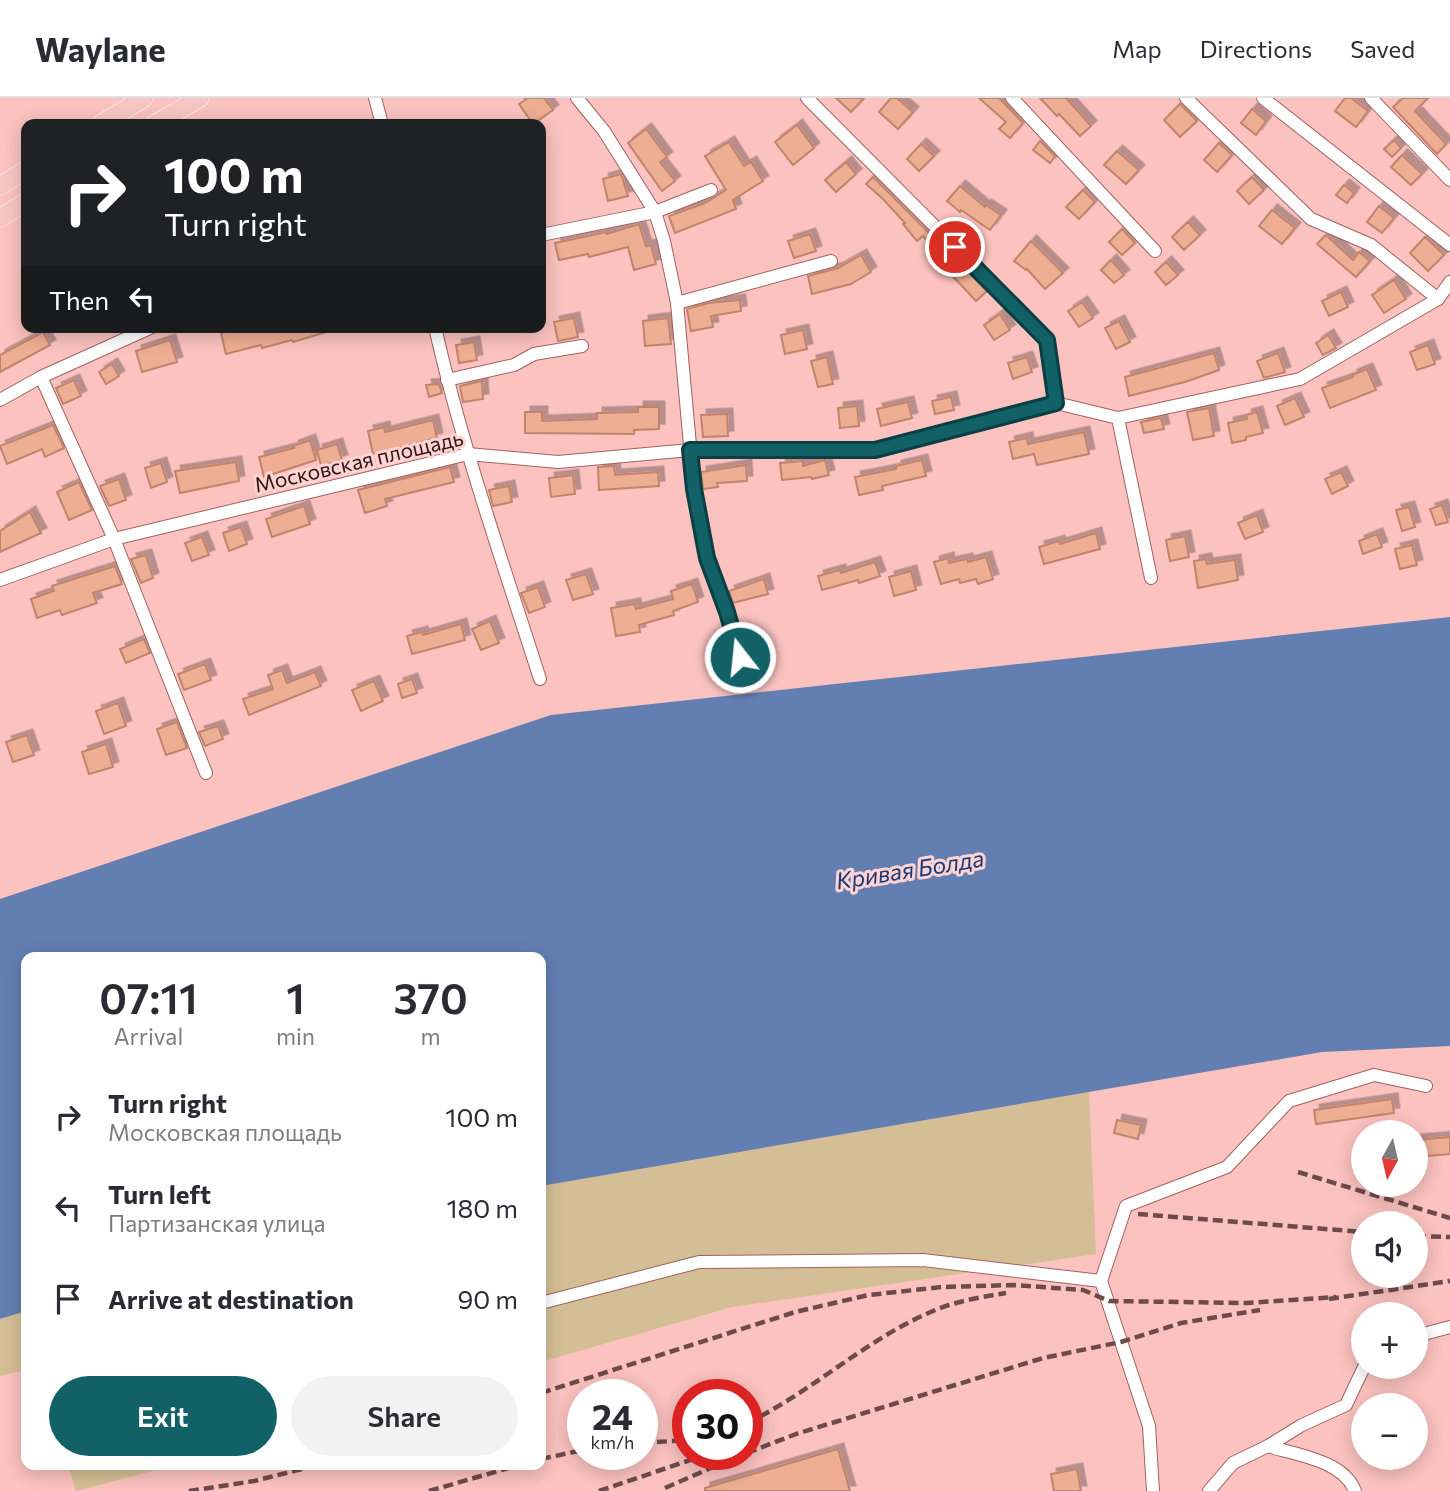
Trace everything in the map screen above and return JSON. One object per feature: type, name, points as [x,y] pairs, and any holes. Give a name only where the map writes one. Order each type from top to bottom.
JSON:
[{"type":"main road","points":[[109,119],[144,98]]},
{"type":"main road","points":[[164,119],[200,98]]},
{"type":"main road","points":[[0,186],[21,173]]},
{"type":"main road","points":[[0,218],[21,205]]},
{"type":"street","points":[[375,98],[381,119]]},
{"type":"street","points":[[577,98],[604,131],[655,212],[664,242],[677,303],[694,489],[707,558],[740,657]]},
{"type":"street","points":[[807,98],[1047,340],[1056,403]]},
{"type":"street","points":[[1012,98],[1156,251]]},
{"type":"street","points":[[1186,98],[1311,219],[1371,245],[1438,299]]},
{"type":"street","points":[[1263,98],[1450,245]]},
{"type":"street","points":[[1371,98],[1450,180]]},
{"type":"street","points":[[546,234],[655,212],[711,190]]},
{"type":"street","points":[[677,303],[831,261]]},
{"type":"street","name":"Московская площадь","points":[[0,580],[114,539],[468,454],[558,462],[690,450],[875,450],[1056,403],[1118,418],[1300,379],[1438,299],[1450,282]]},
{"type":"street","points":[[0,400],[41,377],[139,333]]},
{"type":"street","points":[[436,333],[468,454],[540,679]]},
{"type":"street","points":[[447,380],[514,365],[534,354],[582,346]]},
{"type":"street","points":[[41,377],[114,539],[206,773]]},
{"type":"street","points":[[1118,418],[1151,578]]},
{"type":"street","points":[[1153,1491],[1149,1426],[1101,1281],[1126,1206],[1227,1167],[1289,1101],[1374,1075],[1426,1086]]},
{"type":"street","points":[[546,1302],[699,1262],[923,1260],[1101,1281]]},
{"type":"street","points":[[1428,1333],[1450,1327]]},
{"type":"street","points":[[1209,1491],[1233,1463],[1268,1446],[1302,1424],[1346,1405],[1358,1379]]},
{"type":"street","points":[[1268,1446],[1335,1467],[1353,1485],[1355,1491]]},
{"type":"shaded area","points":[[1089,1092],[1096,1254],[732,1307],[546,1361],[546,1185]]},
{"type":"shaded area","points":[[21,1313],[21,1371],[0,1376],[0,1319]]},
{"type":"shaded area","points":[[70,1470],[156,1470],[76,1491]]},
{"type":"water","name":"Кривая Болда","points":[[1450,617],[1450,1046],[1322,1052],[546,1185],[546,952],[21,952],[21,1313],[0,1319],[0,899],[551,715]]},
{"type":"building","points":[[528,98],[544,98],[553,110],[540,119],[530,119],[519,104]]},
{"type":"building","points":[[836,98],[864,98],[851,112]]},
{"type":"building","points":[[891,98],[897,98],[913,112],[898,129],[879,112]]},
{"type":"building","points":[[979,98],[999,98],[1023,123],[1010,138],[999,129],[1006,122]]},
{"type":"building","points":[[1040,98],[1066,98],[1091,126],[1080,136]]},
{"type":"building","points":[[1345,98],[1351,98],[1368,111],[1356,127],[1335,111]]},
{"type":"building","points":[[1403,98],[1428,98],[1415,111],[1446,144],[1437,154],[1393,107]]},
{"type":"building","points":[[1180,104],[1197,121],[1180,137],[1164,120]]},
{"type":"building","points":[[1252,109],[1266,121],[1256,135],[1241,123]]},
{"type":"building","points":[[797,125],[814,148],[793,165],[775,142]]},
{"type":"building","points":[[646,129],[667,157],[660,162],[675,181],[662,191],[628,143]]},
{"type":"building","points":[[1394,140],[1401,148],[1392,157],[1384,149]]},
{"type":"building","points":[[1040,141],[1055,156],[1050,163],[1033,150]]},
{"type":"building","points":[[729,142],[744,166],[751,162],[763,181],[733,200],[736,209],[675,233],[669,216],[705,203],[726,190],[705,156]]},
{"type":"building","points":[[1219,143],[1232,155],[1217,172],[1204,160]]},
{"type":"building","points":[[921,144],[934,156],[919,171],[907,159]]},
{"type":"building","points":[[1117,151],[1139,170],[1126,184],[1104,165]]},
{"type":"building","points":[[1402,155],[1422,174],[1411,185],[1391,167]]},
{"type":"building","points":[[846,162],[856,174],[836,192],[825,180]]},
{"type":"building","points":[[621,174],[628,196],[608,201],[603,179]]},
{"type":"building","points":[[873,177],[987,291],[976,301],[944,267],[946,265],[923,236],[917,241],[903,224],[905,223],[866,184]]},
{"type":"building","points":[[1252,177],[1264,190],[1249,204],[1237,191]]},
{"type":"building","points":[[1344,185],[1354,193],[1347,203],[1336,195]]},
{"type":"building","points":[[960,186],[985,207],[986,205],[1001,215],[990,230],[947,201]]},
{"type":"building","points":[[1083,190],[1095,202],[1079,219],[1066,207]]},
{"type":"building","points":[[1379,206],[1394,218],[1382,233],[1367,222]]},
{"type":"building","points":[[1272,210],[1295,228],[1282,244],[1259,226]]},
{"type":"building","points":[[1188,222],[1200,235],[1184,250],[1172,237]]},
{"type":"building","points":[[639,224],[646,246],[651,245],[656,264],[634,270],[628,247],[589,257],[588,254],[559,260],[555,243],[607,234]]},
{"type":"building","points":[[1122,229],[1135,243],[1122,255],[1109,242]]},
{"type":"building","points":[[810,234],[816,251],[794,258],[788,241]]},
{"type":"building","points":[[1326,235],[1353,260],[1359,252],[1370,261],[1356,277],[1317,244]]},
{"type":"building","points":[[1425,237],[1444,255],[1428,271],[1410,253]]},
{"type":"building","points":[[1031,241],[1063,273],[1045,289],[1027,269],[1014,261]]},
{"type":"building","points":[[861,255],[871,272],[851,284],[812,294],[808,276],[838,268]]},
{"type":"building","points":[[1111,260],[1124,275],[1114,283],[1101,270]]},
{"type":"building","points":[[1166,262],[1178,275],[1166,285],[1155,272]]},
{"type":"building","points":[[1394,280],[1406,299],[1384,313],[1372,295]]},
{"type":"building","points":[[1341,292],[1348,307],[1329,316],[1322,301]]},
{"type":"building","points":[[740,300],[741,311],[711,316],[713,327],[691,331],[687,309],[709,303]]},
{"type":"building","points":[[1082,302],[1093,318],[1079,327],[1068,311]]},
{"type":"building","points":[[1000,314],[1010,330],[994,340],[984,325]]},
{"type":"building","points":[[574,318],[578,337],[558,341],[554,322]]},
{"type":"building","points":[[668,318],[671,344],[645,346],[643,321]]},
{"type":"building","points":[[1119,321],[1130,342],[1116,349],[1105,328]]},
{"type":"building","points":[[803,330],[807,349],[785,354],[781,335]]},
{"type":"building","points":[[41,333],[50,345],[0,372],[0,355]]},
{"type":"building","points":[[221,333],[323,333],[293,342],[292,340],[262,348],[261,345],[226,354]]},
{"type":"building","points":[[1328,335],[1336,348],[1323,355],[1316,343]]},
{"type":"building","points":[[170,340],[177,362],[142,372],[136,351]]},
{"type":"building","points":[[474,342],[477,360],[459,363],[456,345]]},
{"type":"building","points":[[1428,345],[1435,364],[1417,370],[1410,352]]},
{"type":"building","points":[[1214,353],[1219,370],[1129,396],[1125,377]]},
{"type":"building","points":[[1278,353],[1285,372],[1264,378],[1257,361]]},
{"type":"building","points":[[827,357],[833,384],[818,387],[811,361]]},
{"type":"building","points":[[1027,357],[1032,372],[1013,379],[1008,363]]},
{"type":"building","points":[[112,364],[119,376],[106,384],[99,372]]},
{"type":"building","points":[[1367,369],[1376,390],[1330,408],[1322,388]]},
{"type":"building","points":[[74,380],[81,396],[63,404],[56,388]]},
{"type":"building","points":[[482,381],[483,399],[463,402],[460,386]]},
{"type":"building","points":[[439,384],[442,393],[429,397],[426,385]]},
{"type":"building","points":[[951,397],[954,410],[935,414],[932,401]]},
{"type":"building","points":[[1295,398],[1304,417],[1285,425],[1277,406]]},
{"type":"building","points":[[908,402],[912,418],[881,426],[877,409]]},
{"type":"building","points":[[857,406],[859,426],[840,428],[838,408]]},
{"type":"building","points":[[638,407],[659,407],[659,429],[634,430],[634,434],[525,433],[525,412],[542,412],[542,421],[597,419],[597,413],[638,412]]},
{"type":"building","points":[[1209,408],[1214,436],[1193,440],[1187,412]]},
{"type":"building","points":[[1257,412],[1263,433],[1232,443],[1228,423],[1247,419],[1246,415]]},
{"type":"building","points":[[727,414],[728,436],[703,437],[701,415]]},
{"type":"building","points":[[1161,418],[1164,429],[1144,433],[1141,422]]},
{"type":"building","points":[[433,420],[437,438],[373,454],[368,431],[384,427],[385,432]]},
{"type":"building","points":[[53,425],[64,448],[45,457],[42,449],[7,464],[0,446]]},
{"type":"building","points":[[1084,432],[1089,454],[1037,465],[1034,454],[1013,459],[1009,442],[1027,438],[1028,444]]},
{"type":"building","points":[[310,440],[316,460],[264,477],[259,457],[294,448],[293,446]]},
{"type":"building","points":[[337,444],[342,460],[321,466],[317,450]]},
{"type":"building","points":[[825,460],[829,475],[812,479],[782,480],[780,463],[803,461],[803,466]]},
{"type":"building","points":[[922,460],[926,476],[882,486],[883,490],[859,495],[855,477],[896,469],[896,466]]},
{"type":"building","points":[[236,462],[239,481],[180,493],[175,471]]},
{"type":"building","points":[[161,463],[167,482],[151,488],[145,468]]},
{"type":"building","points":[[746,465],[747,481],[717,483],[718,487],[703,489],[701,472]]},
{"type":"building","points":[[614,466],[615,475],[658,472],[659,486],[599,490],[598,467]]},
{"type":"building","points":[[450,467],[454,482],[385,499],[387,506],[365,513],[358,490]]},
{"type":"building","points":[[1341,472],[1348,486],[1332,494],[1325,479]]},
{"type":"building","points":[[573,475],[575,494],[551,497],[549,478]]},
{"type":"building","points":[[119,479],[126,500],[109,506],[100,486]]},
{"type":"building","points":[[79,482],[92,510],[69,520],[57,492]]},
{"type":"building","points":[[509,486],[512,502],[493,506],[489,490]]},
{"type":"building","points":[[1442,505],[1448,522],[1436,525],[1430,509]]},
{"type":"building","points":[[304,506],[310,524],[272,537],[266,519]]},
{"type":"building","points":[[1409,507],[1415,527],[1402,531],[1396,510]]},
{"type":"building","points":[[30,512],[41,533],[0,552],[0,531]]},
{"type":"building","points":[[1257,515],[1263,532],[1245,539],[1238,523]]},
{"type":"building","points":[[241,527],[247,544],[229,551],[223,533]]},
{"type":"building","points":[[1096,533],[1100,549],[1044,564],[1039,547]]},
{"type":"building","points":[[1377,534],[1382,547],[1363,554],[1359,541]]},
{"type":"building","points":[[1185,536],[1189,557],[1170,561],[1166,540]]},
{"type":"building","points":[[202,537],[209,555],[192,561],[185,543]]},
{"type":"building","points":[[1412,545],[1417,565],[1400,569],[1395,549]]},
{"type":"building","points":[[146,555],[153,578],[141,583],[131,559]]},
{"type":"building","points":[[986,557],[993,579],[978,584],[976,579],[960,583],[959,579],[941,584],[934,562],[948,558],[949,563],[967,559],[968,562]]},
{"type":"building","points":[[1206,559],[1207,564],[1235,560],[1238,580],[1198,588],[1194,561]]},
{"type":"building","points":[[875,562],[880,576],[822,590],[818,576],[840,570],[841,573]]},
{"type":"building","points":[[115,566],[122,584],[93,593],[97,603],[62,615],[60,610],[37,618],[31,599],[54,591],[52,586]]},
{"type":"building","points":[[911,571],[916,590],[894,596],[889,577]]},
{"type":"building","points":[[586,574],[593,594],[573,600],[566,580]]},
{"type":"building","points":[[764,579],[768,594],[733,603],[729,591]]},
{"type":"building","points":[[692,584],[698,602],[673,611],[674,615],[639,625],[640,632],[616,636],[611,608],[635,604],[636,609],[673,599],[671,591]]},
{"type":"building","points":[[538,587],[545,607],[529,613],[521,593]]},
{"type":"building","points":[[490,621],[499,643],[481,650],[472,629]]},
{"type":"building","points":[[461,624],[465,640],[412,654],[407,636],[422,632],[423,635]]},
{"type":"building","points":[[144,639],[150,653],[126,663],[120,649]]},
{"type":"building","points":[[205,664],[211,680],[184,690],[178,674]]},
{"type":"building","points":[[282,670],[287,683],[315,672],[321,686],[249,715],[243,699],[273,689],[268,675]]},
{"type":"building","points":[[412,679],[417,693],[402,698],[398,684]]},
{"type":"building","points":[[374,681],[383,701],[361,711],[352,690]]},
{"type":"building","points":[[118,703],[126,726],[104,734],[96,711]]},
{"type":"building","points":[[177,722],[187,748],[166,755],[157,729]]},
{"type":"building","points":[[218,726],[223,739],[205,746],[199,732]]},
{"type":"building","points":[[27,735],[34,755],[13,762],[6,742]]},
{"type":"building","points":[[106,744],[113,767],[89,774],[82,752]]},
{"type":"building","points":[[1392,1099],[1394,1113],[1316,1124],[1314,1110]]},
{"type":"building","points":[[1117,1120],[1141,1125],[1138,1139],[1114,1133]]},
{"type":"building","points":[[1450,1137],[1450,1154],[1428,1156],[1428,1139]]},
{"type":"building","points":[[838,1449],[850,1491],[705,1491],[705,1488]]},
{"type":"building","points":[[1077,1469],[1081,1491],[1054,1491],[1051,1474]]},
{"type":"railway","points":[[1298,1172],[1450,1218]]},
{"type":"railway","points":[[1138,1214],[1351,1231]]},
{"type":"railway","points":[[1428,1236],[1450,1237]]},
{"type":"railway","points":[[1329,1299],[1450,1281]]},
{"type":"railway","points":[[546,1391],[795,1312],[869,1295],[942,1287],[1014,1285],[1083,1290],[1109,1301],[1247,1303],[1336,1297]]},
{"type":"railway","points":[[763,1414],[908,1323],[951,1305],[1006,1293]]},
{"type":"railway","points":[[763,1447],[796,1434],[1043,1358],[1121,1342],[1181,1323],[1260,1310]]},
{"type":"railway","points":[[658,1442],[672,1441]]},
{"type":"railway","points":[[546,1458],[567,1453]]},
{"type":"railway","points":[[599,1491],[672,1466]]},
{"type":"railway","points":[[189,1491],[254,1481],[298,1470]]},
{"type":"railway","points":[[429,1491],[502,1470]]},
{"type":"railway","points":[[665,1488],[706,1470]]},
{"type":"route","points":[[740,657],[707,558],[694,489],[690,450],[875,450],[1056,403],[1047,340],[955,247]]}]
